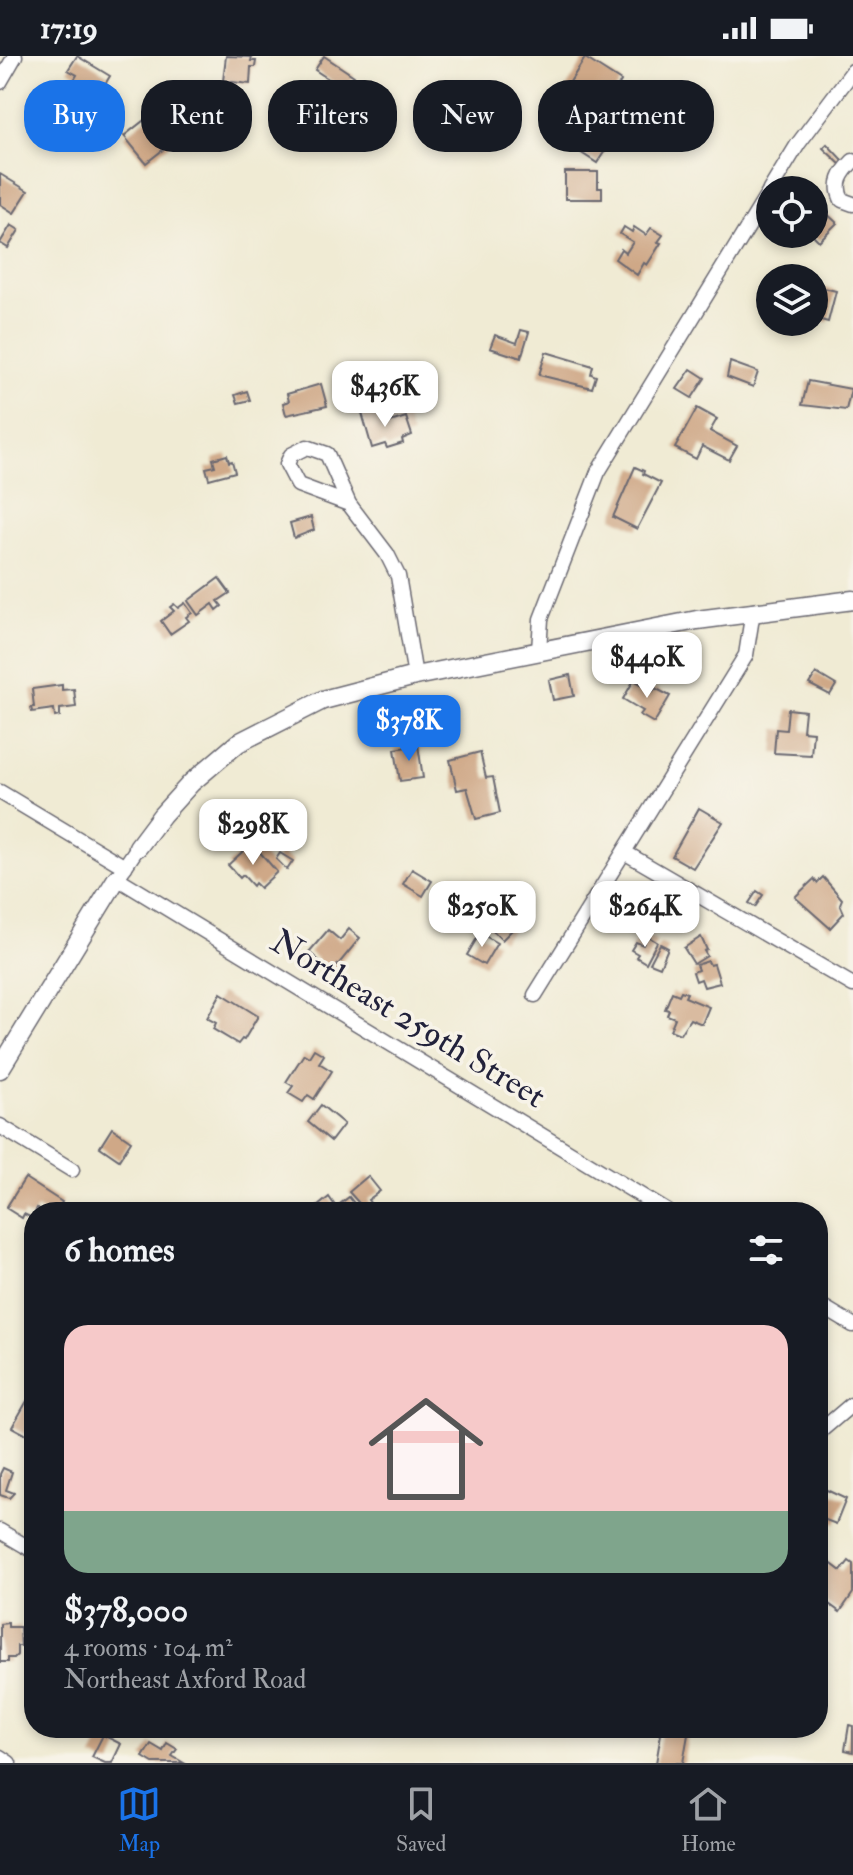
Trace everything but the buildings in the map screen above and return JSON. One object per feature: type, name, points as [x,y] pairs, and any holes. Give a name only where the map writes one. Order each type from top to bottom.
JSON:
[{"type":"main road","points":[[138,847],[191,783],[238,743],[323,700],[415,676],[539,651],[753,611],[853,600]]},
{"type":"main road","points":[[0,1069],[121,873]]},
{"type":"street","points":[[0,82],[15,56]]},
{"type":"street","points":[[779,176],[798,144],[853,71]]},
{"type":"street","points":[[853,161],[840,176],[838,184],[842,200],[853,204]]},
{"type":"street","points":[[539,651],[541,619],[598,472],[756,213]]},
{"type":"street","points":[[349,504],[298,485],[287,464],[291,455],[307,447],[327,454],[349,504],[387,554],[398,576],[415,676]]},
{"type":"street","points":[[535,995],[746,655],[753,611]]},
{"type":"street","name":"Northeast 259th Street","points":[[0,792],[121,873],[652,1202]]},
{"type":"street","points":[[121,873],[138,847]]},
{"type":"street","points":[[624,852],[853,985]]},
{"type":"street","points":[[0,1126],[72,1170]]},
{"type":"street","points":[[828,1310],[853,1325]]},
{"type":"street","points":[[828,1425],[852,1406],[853,1387]]},
{"type":"street","points":[[0,1531],[24,1545]]},
{"type":"street","points":[[0,1757],[9,1763]]}]
